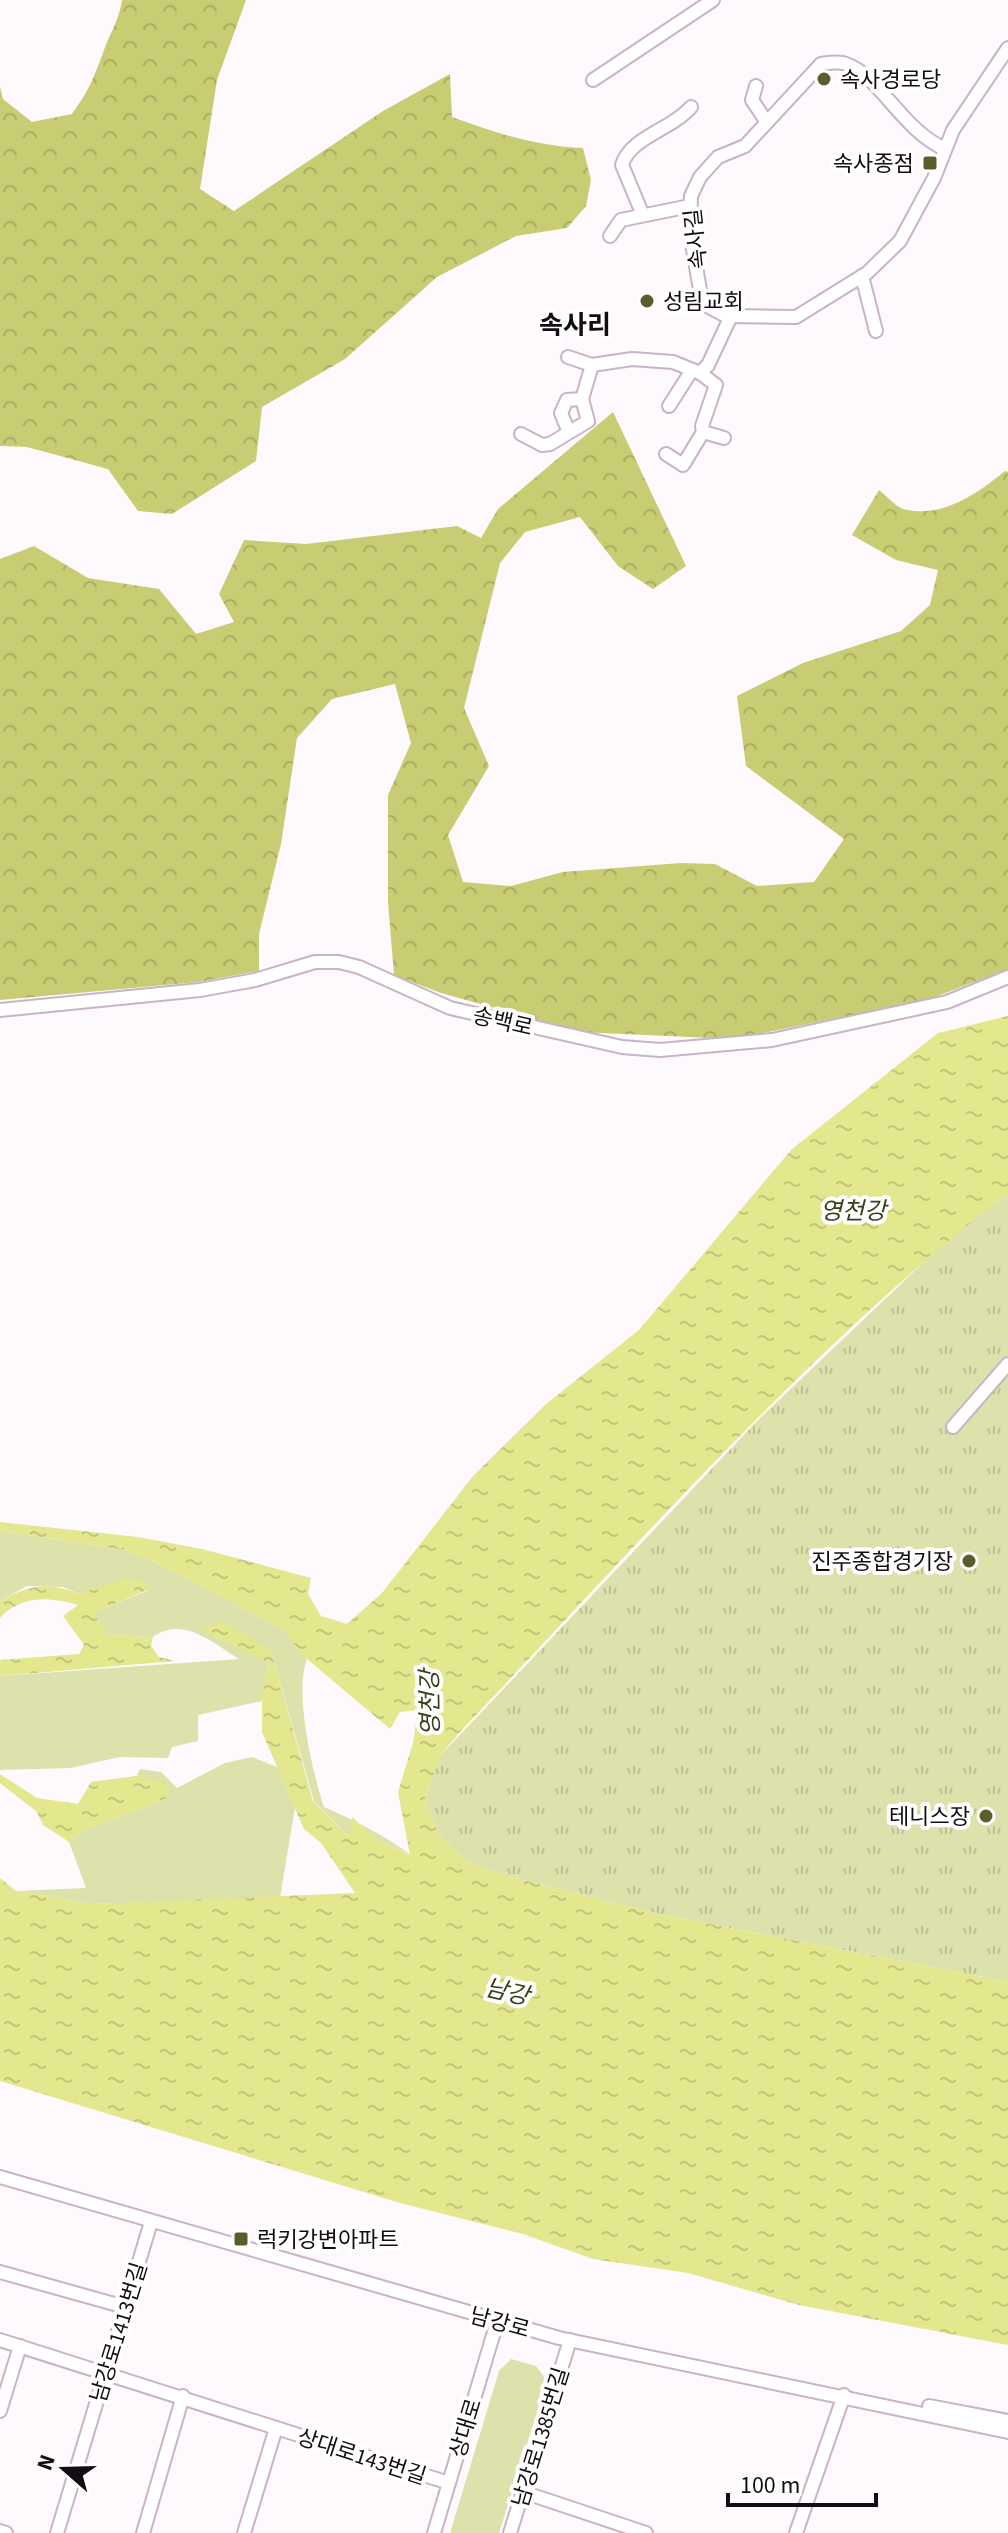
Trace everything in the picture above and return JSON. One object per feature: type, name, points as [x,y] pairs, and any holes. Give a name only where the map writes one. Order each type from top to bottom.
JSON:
[{"type":"street","points":[[593,80],[713,0]]},
{"type":"street","points":[[669,406],[696,372],[708,365],[731,316],[796,317],[862,276],[900,241],[953,130],[1008,48]]},
{"type":"street","name":"속사길","points":[[731,316],[709,307],[700,290],[690,232],[690,206],[700,177],[718,157],[745,146],[821,64],[843,62],[862,72],[906,123],[929,142],[945,149]]},
{"type":"street","points":[[756,86],[752,100],[766,121]]},
{"type":"street","points":[[642,213],[622,165],[623,159],[648,137],[681,119],[691,107]]},
{"type":"street","points":[[610,236],[621,220],[642,213],[690,206]]},
{"type":"street","points":[[862,276],[876,331]]},
{"type":"street","points":[[568,357],[592,365],[632,359],[673,362],[716,385],[702,426],[703,432],[683,465],[666,454]]},
{"type":"street","points":[[521,434],[542,445],[550,444],[568,430],[588,421],[582,399],[592,365]]},
{"type":"street","points":[[568,430],[561,413],[567,400],[582,399]]},
{"type":"street","points":[[703,432],[724,438]]},
{"type":"street","name":"송백로","points":[[0,1010],[200,990],[255,980],[315,962],[339,962],[359,967],[450,1008],[596,1042],[660,1050],[772,1040],[947,1002],[1008,977]]},
{"type":"street","points":[[953,1427],[1008,1364]]},
{"type":"street","name":"남강로","points":[[0,2177],[497,2322],[709,2372],[795,2385],[1008,2432]]},
{"type":"street","name":"남강로1413번길","points":[[57,2533],[151,2222]]},
{"type":"street","points":[[0,2272],[125,2307]]},
{"type":"street","name":"상대로","points":[[434,2533],[497,2322]]},
{"type":"street","name":"상대로143번길","points":[[0,2340],[106,2371],[449,2483]]},
{"type":"street","name":"남강로1385번길","points":[[510,2533],[570,2340]]},
{"type":"street","points":[[0,2411],[20,2346]]},
{"type":"street","points":[[795,2385],[1008,2421]]},
{"type":"street","points":[[796,2533],[844,2395]]},
{"type":"street","points":[[143,2533],[183,2396]]},
{"type":"street","name":"상대로143번길","points":[[244,2533],[276,2428]]},
{"type":"street","points":[[523,2492],[646,2533]]},
{"type":"street","points":[[0,2531],[6,2533]]},
{"type":"green space","points":[[122,0],[246,0],[217,80],[200,189],[234,211],[383,111],[450,74],[452,117],[516,138],[583,148],[591,180],[586,206],[567,228],[516,236],[437,277],[345,359],[262,407],[256,461],[172,514],[138,511],[108,469],[27,447],[0,446],[0,87],[3,99],[32,122],[72,114],[93,78]]},
{"type":"green space","points":[[613,412],[686,566],[653,589],[618,566],[580,517],[525,532],[500,563],[464,708],[489,766],[448,835],[463,882],[511,886],[563,872],[681,863],[715,864],[757,886],[814,882],[844,839],[746,766],[737,696],[803,663],[901,631],[930,605],[938,570],[896,560],[852,535],[879,490],[903,509],[931,511],[970,496],[1005,471],[1008,472],[1008,969],[927,1000],[733,1039],[580,1032],[441,993],[394,975],[388,902],[388,795],[411,743],[395,684],[332,699],[297,738],[281,844],[259,934],[259,971],[199,982],[0,1000],[0,559],[34,546],[88,578],[159,589],[196,634],[234,622],[219,594],[244,540],[306,544],[457,526],[481,538],[498,509]]},
{"type":"green space","points":[[1008,1193],[1008,1982],[659,1914],[511,1877],[468,1863],[439,1835],[425,1799],[440,1756],[757,1421],[945,1242]]},
{"type":"green space","points":[[0,1531],[125,1550],[153,1561],[285,1630],[307,1659],[302,1691],[304,1711],[314,1773],[324,1807],[353,1820],[350,1838],[314,1801],[271,1651],[262,1701],[198,1715],[198,1741],[172,1747],[168,1758],[120,1757],[70,1768],[0,1770],[0,1676],[239,1659],[208,1639],[186,1630],[164,1631],[153,1637],[108,1635],[92,1613],[149,1590],[101,1588],[79,1594],[63,1587],[27,1586],[0,1601]]},
{"type":"green space","points":[[252,1757],[277,1767],[295,1807],[280,1898],[92,1904],[16,1891],[86,1888],[69,1842],[83,1831],[167,1798],[91,1782],[137,1776],[140,1769],[161,1772],[177,1788],[225,1763]]},
{"type":"green space","points":[[359,1823],[390,1841],[411,1855],[379,1841]]},
{"type":"green space","points":[[511,2359],[536,2366],[547,2381],[499,2533],[450,2533],[499,2371]]},
{"type":"water","points":[[1008,1016],[1008,1193],[862,1318],[724,1452],[459,1733],[440,1756],[425,1799],[439,1835],[468,1863],[511,1877],[659,1914],[1008,1982],[1008,2345],[799,2305],[688,2273],[593,2259],[523,2234],[400,2203],[0,2081],[0,1878],[16,1891],[92,1904],[355,1893],[321,1843],[304,1829],[262,1732],[262,1696],[269,1663],[201,1630],[223,1621],[271,1651],[313,1801],[349,1837],[352,1817],[379,1841],[410,1855],[398,1792],[413,1743],[418,1710],[400,1712],[390,1729],[300,1653],[285,1630],[153,1561],[125,1550],[0,1531],[0,1522],[138,1537],[202,1549],[311,1578],[308,1594],[321,1616],[347,1624],[382,1593],[473,1476],[545,1405],[639,1330],[792,1149],[938,1033]]},
{"type":"water","points":[[126,1578],[145,1582],[149,1589],[93,1613],[108,1635],[153,1637],[151,1646],[159,1657],[175,1661],[0,1676],[0,1660],[79,1654],[84,1645],[63,1616],[78,1605],[47,1599],[27,1601],[8,1610],[0,1618],[0,1601],[29,1588],[57,1587],[79,1594]]},
{"type":"water","points":[[0,1774],[37,1798],[78,1804],[91,1782],[138,1776],[168,1784],[167,1798],[83,1831],[69,1842],[43,1825],[37,1812],[0,1783]]},
{"type":"place","name":"속사경로당","points":[[824,79]]},
{"type":"place","name":"속사종점","points":[[930,163]]},
{"type":"place","name":"성림교회","points":[[647,301]]},
{"type":"place","name":"진주종합경기장","points":[[969,1561]]},
{"type":"place","name":"테니스장","points":[[986,1816]]},
{"type":"place","name":"럭키강변아파트","points":[[241,2239]]},
{"type":"district","name":"속사리","points":[[575,325]]},
{"type":"water label","name":"영천강","points":[[853,1211]]},
{"type":"water label","name":"영천강","points":[[430,1703]]},
{"type":"water label","name":"남강","points":[[507,1992]]}]
